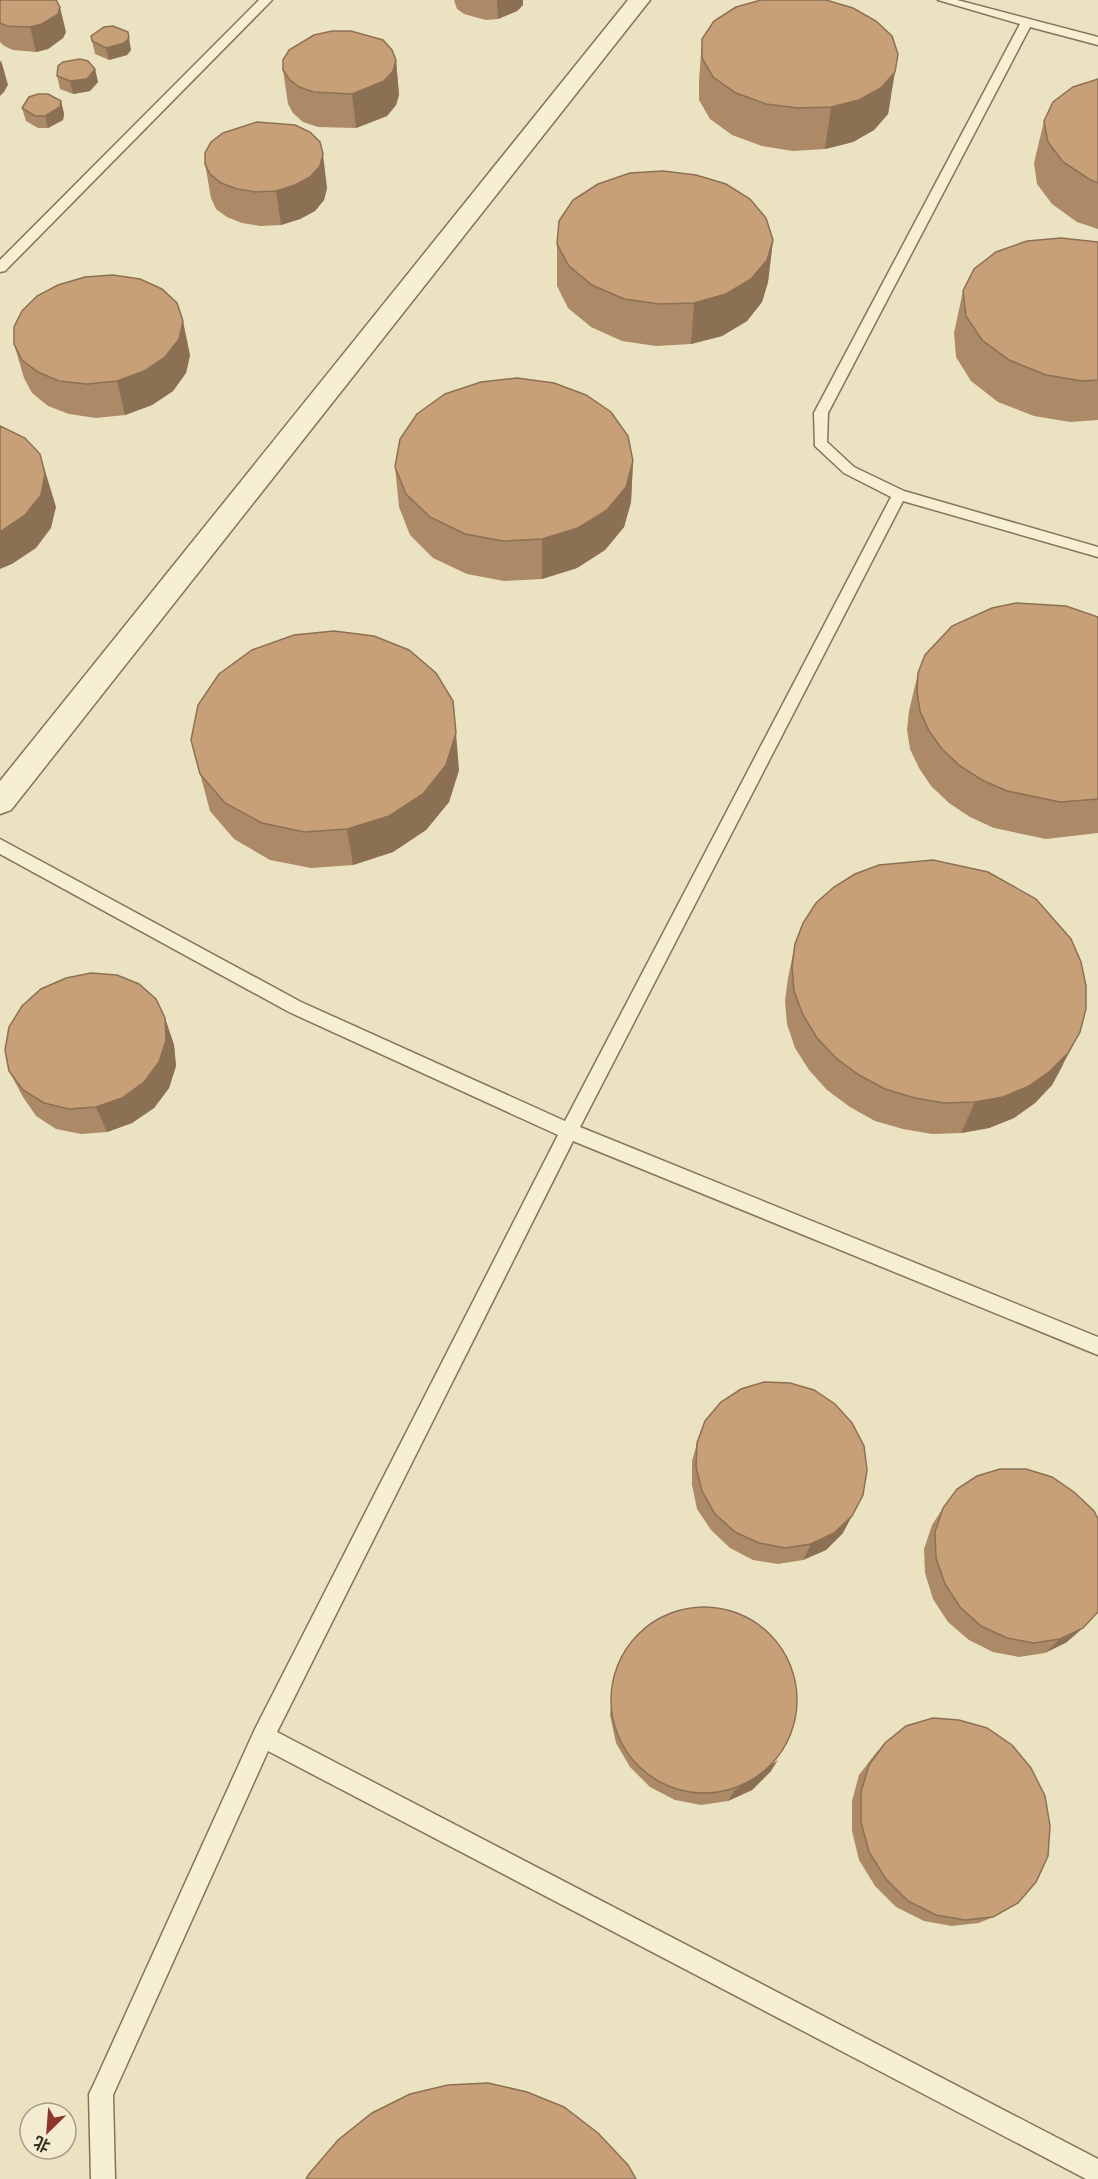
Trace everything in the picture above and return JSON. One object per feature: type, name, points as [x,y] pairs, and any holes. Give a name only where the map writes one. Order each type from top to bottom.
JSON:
[{"type":"street","points":[[0,802],[639,0]]},
{"type":"lane","points":[[0,268],[266,0]]},
{"type":"lane","points":[[944,0],[1026,24],[1098,41]]},
{"type":"lane","points":[[1026,24],[821,413],[820,443],[849,470],[899,495],[1098,552]]},
{"type":"lane","points":[[103,2179],[101,2094],[263,1737],[569,1131],[899,495]]},
{"type":"lane","points":[[0,846],[295,1007],[569,1131],[1098,1346]]},
{"type":"lane","points":[[263,1737],[1098,2172]]},
{"type":"building","points":[[0,0],[56,0],[60,7],[58,14],[42,24],[30,27],[7,26],[0,23]]},
{"type":"building","points":[[761,0],[826,0],[853,8],[876,21],[892,36],[898,54],[895,72],[881,88],[859,100],[831,107],[798,108],[766,104],[736,93],[713,77],[702,58],[702,39],[714,21],[736,7]]},
{"type":"building","points":[[113,26],[128,32],[129,38],[124,43],[106,48],[92,41],[91,36],[104,27]]},
{"type":"building","points":[[332,31],[351,31],[383,40],[392,50],[396,60],[393,71],[384,81],[352,94],[314,92],[299,87],[283,70],[283,60],[289,50],[314,35]]},
{"type":"building","points":[[80,59],[88,61],[95,69],[87,79],[70,81],[57,76],[58,66],[63,62]]},
{"type":"building","points":[[1098,79],[1098,183],[1063,162],[1048,142],[1044,121],[1053,102],[1073,87]]},
{"type":"building","points":[[48,94],[61,101],[60,107],[45,116],[35,116],[22,108],[29,97]]},
{"type":"building","points":[[257,122],[295,125],[310,132],[320,142],[323,154],[320,166],[310,177],[276,191],[256,192],[237,189],[221,183],[210,174],[205,164],[205,153],[211,142],[223,133]]},
{"type":"building","points":[[663,171],[696,175],[726,184],[750,199],[766,218],[773,240],[767,260],[751,279],[726,294],[694,303],[659,304],[624,299],[592,285],[569,266],[557,244],[559,221],[573,200],[598,184],[630,173]]},
{"type":"building","points":[[1061,238],[1098,242],[1098,380],[1082,381],[1046,375],[1009,360],[982,340],[966,316],[963,291],[974,269],[996,252],[1027,241]]},
{"type":"building","points":[[113,275],[140,279],[162,289],[177,303],[183,321],[179,339],[165,357],[144,371],[117,381],[87,384],[59,381],[38,372],[22,360],[14,344],[14,327],[22,311],[37,296],[58,285],[85,277]]},
{"type":"building","points":[[517,378],[554,383],[586,395],[611,412],[628,436],[633,461],[626,487],[607,510],[578,528],[542,539],[503,541],[465,534],[430,517],[406,494],[395,467],[400,439],[417,414],[445,394],[481,382]]},
{"type":"building","points":[[0,426],[25,438],[40,454],[45,474],[41,495],[25,515],[0,532]]},
{"type":"building","points":[[1016,603],[1066,606],[1098,617],[1098,799],[1060,802],[1007,791],[982,780],[960,766],[942,749],[929,731],[920,711],[917,692],[918,673],[925,655],[952,626],[992,608]]},
{"type":"building","points":[[334,631],[374,636],[409,650],[436,673],[453,701],[456,733],[446,765],[423,794],[389,816],[347,829],[304,832],[262,823],[225,803],[200,774],[191,740],[198,705],[219,674],[252,650],[294,635]]},
{"type":"building","points":[[933,860],[988,872],[1036,899],[1071,939],[1081,962],[1086,986],[1086,1009],[1080,1032],[1068,1053],[1050,1071],[1029,1086],[1003,1097],[975,1102],[944,1103],[915,1098],[885,1089],[859,1075],[836,1058],[817,1038],[803,1015],[794,991],[792,967],[795,944],[803,923],[816,903],[834,887],[855,874],[879,865]]},
{"type":"building","points":[[91,973],[117,975],[139,984],[156,999],[165,1018],[166,1040],[159,1062],[144,1082],[122,1098],[96,1107],[69,1109],[44,1103],[23,1090],[9,1071],[5,1050],[9,1027],[22,1006],[41,989],[66,978]]},
{"type":"building","points":[[764,1382],[790,1383],[814,1390],[835,1404],[852,1423],[864,1446],[867,1470],[863,1495],[852,1516],[834,1533],[811,1544],[785,1548],[759,1543],[735,1532],[715,1514],[702,1491],[696,1467],[697,1443],[705,1421],[721,1402],[741,1389]]},
{"type":"building","points":[[1000,1469],[1026,1469],[1052,1477],[1074,1492],[1094,1511],[1098,1519],[1098,1612],[1083,1628],[1060,1639],[1034,1643],[1007,1638],[981,1626],[960,1607],[945,1584],[936,1558],[935,1532],[943,1508],[957,1489],[977,1476]]},
{"type":"building","points":[[704,1607],[739,1614],[770,1634],[790,1665],[797,1700],[790,1735],[770,1766],[739,1786],[704,1793],[669,1786],[638,1766],[618,1735],[611,1700],[618,1665],[638,1634],[669,1614]]},
{"type":"building","points":[[933,1718],[959,1720],[987,1728],[1012,1745],[1031,1768],[1045,1796],[1050,1826],[1048,1856],[1036,1882],[1018,1903],[993,1917],[965,1920],[936,1915],[908,1901],[886,1879],[869,1852],[861,1822],[861,1792],[869,1765],[885,1743],[906,1726]]},
{"type":"building","points":[[488,2083],[527,2092],[564,2107],[598,2133],[628,2165],[636,2179],[306,2179],[338,2140],[372,2113],[410,2094],[448,2085]]}]
